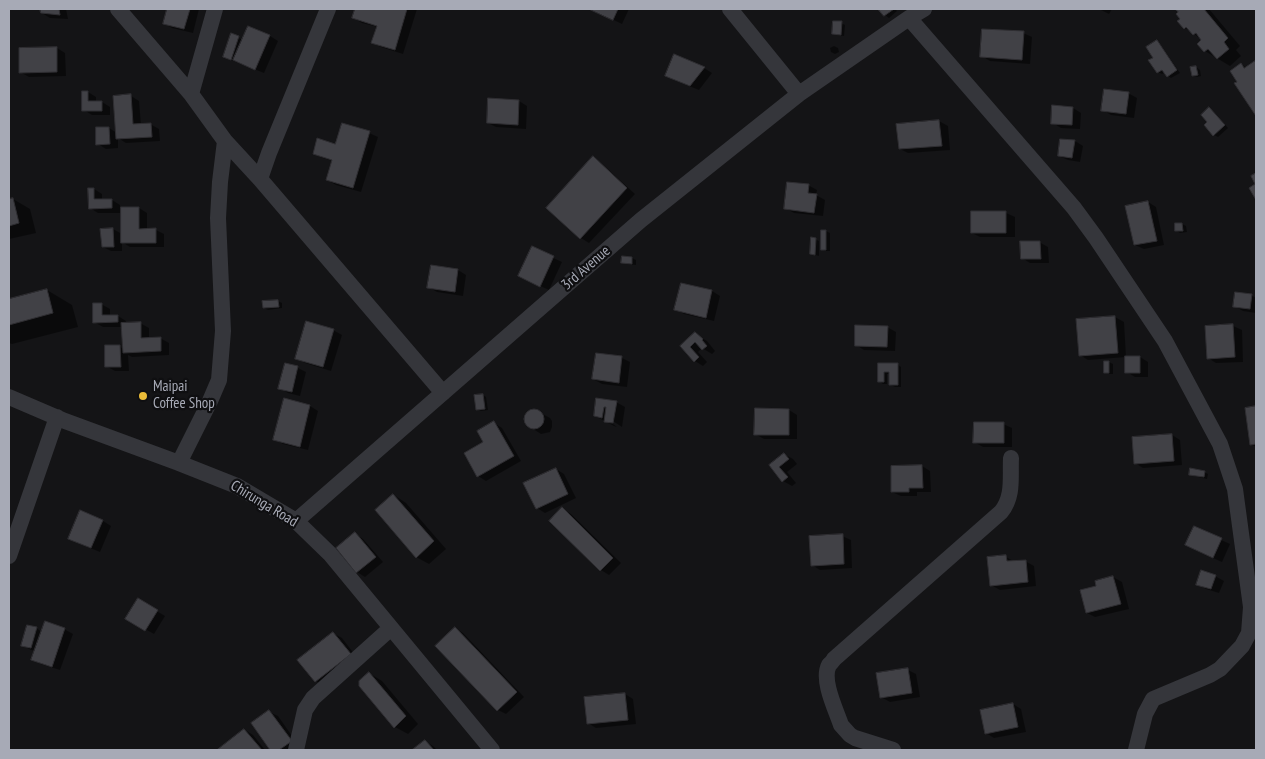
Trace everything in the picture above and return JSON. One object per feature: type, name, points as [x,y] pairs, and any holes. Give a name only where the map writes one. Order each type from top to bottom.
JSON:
[{"type":"street","points":[[118,9],[191,94],[225,141],[260,179],[442,393]]},
{"type":"street","points":[[191,94],[215,9]]},
{"type":"street","points":[[260,179],[328,9]]},
{"type":"street","points":[[730,9],[799,94]]},
{"type":"street","name":"3rd Avenue","points":[[296,521],[641,220],[799,94],[924,9]]},
{"type":"street","points":[[909,18],[1074,208],[1096,238],[1165,341],[1220,444],[1232,478],[1251,607],[1249,633],[1242,646],[1220,669],[1153,700],[1145,714],[1136,750]]},
{"type":"street","points":[[179,463],[219,380],[223,332],[218,218],[225,141]]},
{"type":"street","name":"Chirunga Road","points":[[9,398],[237,486],[296,521],[330,554],[492,750]]},
{"type":"street","points":[[9,556],[57,417]]},
{"type":"street","points":[[893,750],[855,738],[841,725],[828,685],[828,666],[834,658],[1002,512],[1007,505],[1010,495],[1011,458]]},
{"type":"street","points":[[296,750],[305,710],[313,698],[391,628]]},
{"type":"building","points":[[40,9],[59,9],[60,15],[41,13]]},
{"type":"building","points":[[167,9],[190,9],[184,29],[163,24]]},
{"type":"building","points":[[355,9],[407,9],[395,50],[371,43],[377,26],[352,18]]},
{"type":"building","points":[[589,9],[618,9],[613,20]]},
{"type":"building","points":[[878,9],[894,9],[884,16]]},
{"type":"building","points":[[1175,9],[1204,9],[1228,38],[1224,42],[1229,49],[1217,59],[1208,49],[1204,52],[1197,44],[1201,40],[1196,33],[1193,35],[1177,21],[1180,19]]},
{"type":"building","points":[[833,21],[842,21],[841,35],[832,34]]},
{"type":"building","points":[[248,26],[270,35],[255,70],[233,60]]},
{"type":"building","points":[[982,29],[1024,31],[1022,60],[980,57]]},
{"type":"building","points":[[231,33],[239,36],[231,60],[223,57]]},
{"type":"building","points":[[1157,40],[1177,70],[1167,77],[1162,70],[1157,73],[1148,60],[1153,58],[1146,47]]},
{"type":"building","points":[[57,47],[57,72],[19,73],[19,48]]},
{"type":"building","points":[[674,54],[705,67],[690,86],[665,76]]},
{"type":"building","points":[[1255,61],[1256,116],[1234,83],[1237,82],[1230,71],[1241,63],[1244,68]]},
{"type":"building","points":[[1196,66],[1198,75],[1192,76],[1190,67]]},
{"type":"building","points":[[1104,89],[1129,92],[1126,114],[1101,111]]},
{"type":"building","points":[[82,91],[88,91],[88,101],[102,101],[102,111],[82,111]]},
{"type":"building","points":[[131,94],[133,124],[151,123],[152,137],[116,139],[113,96]]},
{"type":"building","points":[[488,98],[519,100],[518,125],[487,123]]},
{"type":"building","points":[[1052,105],[1073,107],[1072,125],[1051,124]]},
{"type":"building","points":[[1209,107],[1225,125],[1213,136],[1204,125],[1207,122],[1201,115]]},
{"type":"building","points":[[939,120],[942,146],[899,149],[896,124]]},
{"type":"building","points":[[342,123],[370,131],[353,188],[326,180],[332,160],[313,154],[317,138],[335,144]]},
{"type":"building","points":[[96,127],[109,127],[110,144],[96,145]]},
{"type":"building","points":[[1060,139],[1075,140],[1072,158],[1058,156]]},
{"type":"building","points":[[593,156],[627,188],[580,239],[546,208]]},
{"type":"building","points":[[1256,173],[1256,200],[1249,188],[1255,184],[1251,176]]},
{"type":"building","points":[[787,182],[809,184],[808,193],[817,194],[814,213],[784,209]]},
{"type":"building","points":[[88,188],[94,188],[94,199],[112,199],[112,208],[89,209]]},
{"type":"building","points":[[13,198],[19,223],[9,226],[9,199]]},
{"type":"building","points":[[1148,201],[1157,241],[1134,245],[1125,206]]},
{"type":"building","points":[[121,207],[139,207],[139,229],[156,228],[156,243],[121,243]]},
{"type":"building","points":[[971,211],[1006,211],[1006,233],[971,233]]},
{"type":"building","points":[[1175,223],[1182,223],[1183,231],[1175,231]]},
{"type":"building","points":[[113,228],[114,247],[102,247],[100,229]]},
{"type":"building","points":[[821,230],[826,230],[826,250],[821,250]]},
{"type":"building","points":[[811,237],[816,238],[815,255],[810,254]]},
{"type":"building","points":[[1020,241],[1040,241],[1041,259],[1021,259]]},
{"type":"building","points":[[532,246],[554,256],[540,287],[518,276]]},
{"type":"building","points":[[622,256],[632,257],[632,264],[621,263]]},
{"type":"building","points":[[431,265],[458,269],[455,292],[427,288]]},
{"type":"building","points":[[681,283],[712,290],[706,318],[674,310]]},
{"type":"building","points":[[47,289],[53,313],[9,325],[9,299]]},
{"type":"building","points":[[1235,292],[1252,294],[1250,309],[1233,307]]},
{"type":"building","points":[[278,300],[279,307],[263,308],[262,301]]},
{"type":"building","points":[[93,303],[102,303],[102,315],[118,315],[118,322],[93,323]]},
{"type":"building","points":[[1115,316],[1118,353],[1079,356],[1076,319]]},
{"type":"building","points":[[306,321],[334,329],[323,367],[295,359]]},
{"type":"building","points":[[141,322],[141,338],[161,337],[161,351],[123,353],[121,323]]},
{"type":"building","points":[[1233,324],[1235,357],[1207,359],[1205,326]]},
{"type":"building","points":[[855,325],[888,326],[887,347],[855,346]]},
{"type":"building","points":[[695,332],[703,339],[707,346],[702,350],[695,342],[690,347],[699,357],[694,362],[680,346]]},
{"type":"building","points":[[105,345],[120,345],[121,367],[105,367]]},
{"type":"building","points":[[596,353],[622,356],[619,383],[592,379]]},
{"type":"building","points":[[1125,356],[1140,356],[1140,373],[1125,373]]},
{"type":"building","points":[[1104,361],[1109,361],[1109,373],[1104,373]]},
{"type":"building","points":[[285,363],[298,366],[292,392],[278,389]]},
{"type":"building","points":[[878,363],[898,363],[898,385],[889,385],[889,372],[884,372],[884,382],[878,382]]},
{"type":"building","points":[[483,394],[485,409],[476,410],[474,395]]},
{"type":"building","points":[[284,398],[310,405],[300,447],[273,440]]},
{"type":"building","points":[[596,398],[617,401],[613,423],[604,422],[606,407],[604,407],[602,418],[594,416]]},
{"type":"building","points":[[1256,406],[1256,444],[1250,445],[1245,408]]},
{"type":"building","points":[[755,408],[789,409],[789,435],[754,435]]},
{"type":"building","points":[[530,409],[538,409],[544,415],[544,423],[538,429],[530,429],[524,423],[524,415]]},
{"type":"building","points":[[494,421],[514,456],[477,477],[464,453],[483,442],[477,431]]},
{"type":"building","points":[[974,422],[1004,422],[1004,443],[973,443]]},
{"type":"building","points":[[1172,434],[1174,461],[1134,464],[1132,437]]},
{"type":"building","points":[[784,453],[789,459],[779,467],[788,477],[782,482],[769,465]]},
{"type":"building","points":[[922,465],[923,488],[909,488],[909,492],[891,492],[891,466]]},
{"type":"building","points":[[556,468],[568,494],[536,509],[523,483]]},
{"type":"building","points":[[1190,468],[1205,471],[1204,477],[1189,475]]},
{"type":"building","points":[[393,494],[434,541],[416,558],[375,510]]},
{"type":"building","points":[[562,507],[613,558],[600,571],[549,521]]},
{"type":"building","points":[[80,510],[103,520],[91,548],[68,539]]},
{"type":"building","points":[[1194,526],[1222,538],[1213,558],[1185,545]]},
{"type":"building","points":[[355,532],[376,557],[356,573],[336,548]]},
{"type":"building","points":[[843,534],[844,564],[811,566],[809,536]]},
{"type":"building","points":[[1006,555],[1007,561],[1026,560],[1028,582],[990,586],[987,557]]},
{"type":"building","points":[[1201,570],[1216,575],[1211,589],[1196,585]]},
{"type":"building","points":[[1113,576],[1121,604],[1086,613],[1080,590],[1096,586],[1095,581]]},
{"type":"building","points":[[138,598],[158,610],[145,631],[125,619]]},
{"type":"building","points":[[45,621],[65,628],[52,667],[31,660]]},
{"type":"building","points":[[27,625],[37,627],[31,648],[21,646]]},
{"type":"building","points":[[455,627],[517,692],[497,711],[435,646]]},
{"type":"building","points":[[333,632],[351,654],[315,682],[297,660]]},
{"type":"building","points":[[908,668],[912,693],[880,698],[876,673]]},
{"type":"building","points":[[369,672],[406,716],[394,728],[359,686],[359,681]]},
{"type":"building","points":[[625,693],[628,720],[587,724],[584,697]]},
{"type":"building","points":[[1013,703],[1018,727],[985,734],[980,710]]},
{"type":"building","points":[[269,710],[292,741],[279,750],[270,750],[251,723]]},
{"type":"building","points":[[244,729],[262,750],[217,750]]},
{"type":"building","points":[[425,740],[434,750],[412,750]]},
{"type":"place","name":"Maipai Coffee Shop","points":[[143,396]]}]
